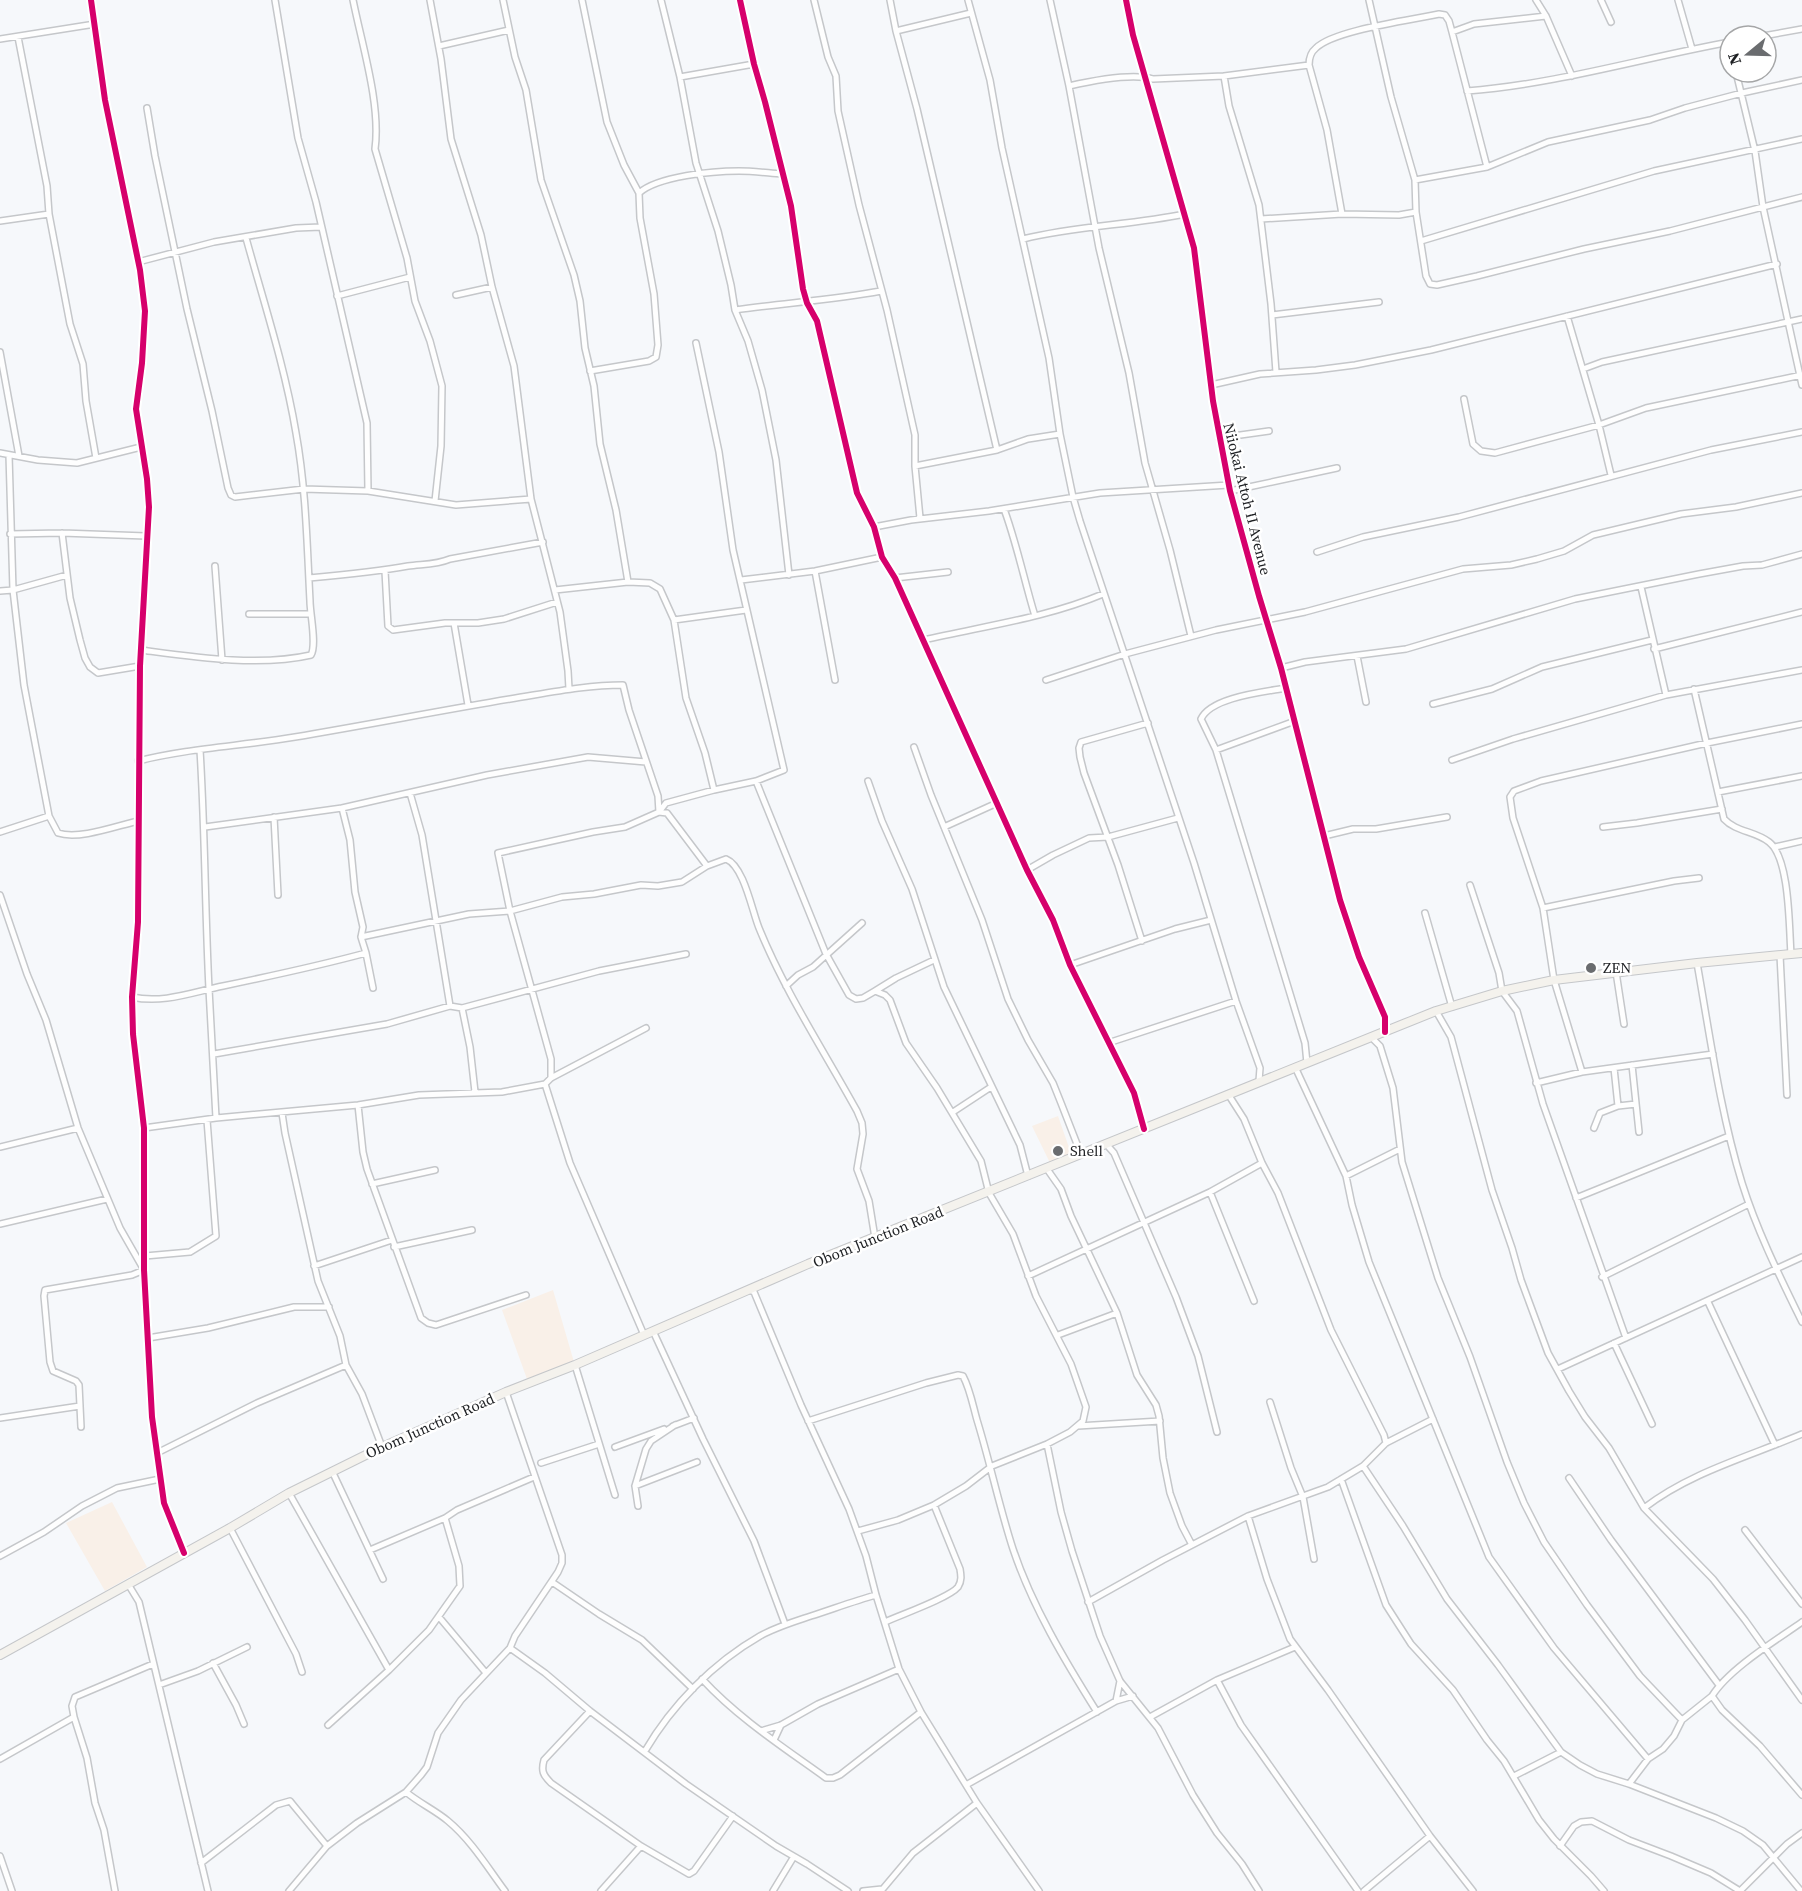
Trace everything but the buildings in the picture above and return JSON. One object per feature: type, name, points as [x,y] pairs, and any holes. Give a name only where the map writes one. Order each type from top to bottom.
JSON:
[{"type":"main road","name":"Obom Junction Road","points":[[0,1655],[289,1493],[382,1447],[748,1289],[1436,1011],[1502,991],[1554,980],[1802,953]]},
{"type":"street","points":[[91,0],[111,131],[138,262],[145,311],[142,363],[136,400],[149,507],[140,666],[138,922],[132,997],[132,1034],[144,1128],[144,1270],[152,1417],[164,1503],[183,1553]]},
{"type":"street","points":[[275,0],[298,138],[312,186],[367,423],[368,491]]},
{"type":"street","points":[[353,0],[372,92],[377,135],[375,149],[442,386],[441,446],[435,501]]},
{"type":"street","points":[[430,0],[439,46],[451,139],[481,235],[492,287],[514,366],[531,499],[558,602],[569,689]]},
{"type":"street","points":[[502,0],[508,30],[526,90],[541,180],[574,275],[580,301],[585,348],[594,386],[600,444],[616,510],[628,582]]},
{"type":"street","points":[[582,0],[608,122],[624,165],[639,193],[642,229],[654,294],[658,345],[656,357],[649,361],[590,371]]},
{"type":"street","points":[[661,0],[680,77],[691,143],[722,247],[735,310],[748,341],[762,390],[776,460],[789,575]]},
{"type":"street","points":[[740,0],[790,206],[800,274],[807,303],[817,321],[857,493],[874,527],[882,557],[924,640],[1027,870],[1053,920],[1070,965],[1134,1093],[1144,1129]]},
{"type":"street","points":[[814,0],[828,57],[836,76],[840,122],[915,435],[915,466],[920,518]]},
{"type":"street","points":[[890,0],[918,109],[996,450]]},
{"type":"street","points":[[968,0],[990,80],[1002,148],[1049,358],[1059,434],[1073,497],[1103,594],[1114,620],[1148,723],[1236,1001],[1260,1068],[1259,1081]]},
{"type":"street","points":[[1050,0],[1069,86],[1095,226],[1129,373],[1142,450],[1191,636]]},
{"type":"street","name":"Niiokai Attoh II Avenue","points":[[1126,0],[1145,77],[1185,214],[1197,267],[1218,438],[1230,488],[1281,668],[1345,918],[1385,1017],[1385,1032]]},
{"type":"street","points":[[1369,0],[1390,97],[1415,180],[1416,212],[1426,276],[1430,284],[1437,285],[1802,197]]},
{"type":"street","points":[[1536,0],[1546,16],[1572,76]]},
{"type":"street","points":[[1601,0],[1611,22]]},
{"type":"street","points":[[1678,0],[1692,49]]},
{"type":"street","points":[[896,30],[971,13]]},
{"type":"street","points":[[1342,214],[1327,130],[1308,65],[1315,48],[1345,34],[1445,15],[1449,21],[1487,167]]},
{"type":"street","points":[[1452,32],[1474,24],[1546,16]]},
{"type":"street","points":[[0,39],[95,24]]},
{"type":"street","points":[[1778,33],[1802,29]]},
{"type":"street","points":[[439,46],[508,30]]},
{"type":"street","points":[[18,37],[47,186],[49,214],[70,324],[83,364],[86,401],[96,458]]},
{"type":"street","points":[[1467,91],[1503,88],[1572,76],[1692,49],[1718,46]]},
{"type":"street","points":[[680,77],[754,64]]},
{"type":"street","points":[[1069,86],[1094,81],[1145,77],[1153,79],[1224,76],[1308,65]]},
{"type":"street","points":[[1224,76],[1261,219],[1276,372]]},
{"type":"street","points":[[1415,180],[1487,167],[1548,142],[1650,120],[1685,108],[1802,80]]},
{"type":"street","points":[[1739,84],[1755,151],[1763,207],[1802,386]]},
{"type":"street","points":[[147,108],[175,253],[231,495],[304,489],[368,491],[456,505],[531,499]]},
{"type":"street","points":[[1421,241],[1654,171],[1802,140]]},
{"type":"street","points":[[639,193],[655,183],[700,174],[739,171],[782,174]]},
{"type":"street","points":[[1261,219],[1342,214],[1399,215],[1416,212]]},
{"type":"street","points":[[0,221],[49,214]]},
{"type":"street","points":[[1023,239],[1060,230],[1134,223],[1185,214]]},
{"type":"street","points":[[138,262],[214,242],[296,228],[321,227]]},
{"type":"street","points":[[141,650],[222,660],[289,658],[311,655],[314,649],[310,614],[304,489],[291,405],[246,238]]},
{"type":"street","points":[[1211,385],[1260,374],[1355,365],[1431,351],[1777,264]]},
{"type":"street","points":[[337,296],[410,277]]},
{"type":"street","points":[[456,295],[492,287]]},
{"type":"street","points":[[735,310],[783,303],[807,303],[881,291]]},
{"type":"street","points":[[1272,315],[1379,302]]},
{"type":"street","points":[[1567,316],[1599,425],[1611,476]]},
{"type":"street","points":[[1583,369],[1602,362],[1802,319]]},
{"type":"street","points":[[551,1078],[552,1066],[530,990],[498,853],[625,827],[659,812],[666,803],[756,781],[784,770],[733,550],[718,452],[696,343]]},
{"type":"street","points":[[0,352],[19,456]]},
{"type":"street","points":[[1464,399],[1473,444],[1481,451],[1495,453],[1599,425],[1646,408],[1801,376]]},
{"type":"street","points":[[1218,438],[1269,431]]},
{"type":"street","points":[[1317,552],[1364,537],[1459,517],[1711,450],[1802,432]]},
{"type":"street","points":[[915,466],[996,450],[1028,439],[1059,434]]},
{"type":"street","points":[[0,453],[60,463],[77,463],[141,447]]},
{"type":"street","points":[[9,455],[13,590],[24,685],[49,816],[58,833],[66,835],[81,834],[138,821]]},
{"type":"street","points":[[874,527],[920,518],[1004,509],[1073,497],[1152,489],[1230,488],[1337,468]]},
{"type":"street","points":[[1046,680],[1125,654],[1191,636],[1305,612],[1463,569],[1511,565],[1537,560],[1564,551],[1593,535],[1681,514],[1736,507],[1802,493]]},
{"type":"street","points":[[1004,509],[1020,557],[1035,616]]},
{"type":"street","points":[[62,533],[72,608],[85,658],[90,667],[98,673],[140,666]]},
{"type":"street","points":[[10,534],[146,536]]},
{"type":"street","points":[[309,578],[441,563],[450,559],[543,542]]},
{"type":"street","points":[[1281,668],[1305,662],[1406,649],[1553,608],[1575,599],[1732,568],[1762,565],[1802,554]]},
{"type":"street","points":[[741,580],[815,571],[882,557]]},
{"type":"street","points":[[215,566],[222,660]]},
{"type":"street","points":[[385,571],[388,626],[397,630],[504,619],[558,602]]},
{"type":"street","points":[[815,571],[835,680]]},
{"type":"street","points":[[895,579],[948,572]]},
{"type":"street","points":[[0,591],[13,590],[67,575]]},
{"type":"street","points":[[555,590],[628,582],[657,585],[674,620],[686,698],[705,753],[714,790]]},
{"type":"street","points":[[1641,587],[1666,694]]},
{"type":"street","points":[[924,640],[1035,616],[1077,605],[1103,594]]},
{"type":"street","points":[[674,620],[746,610]]},
{"type":"street","points":[[1654,649],[1802,612]]},
{"type":"street","points":[[249,614],[310,614]]},
{"type":"street","points":[[454,623],[468,705]]},
{"type":"street","points":[[1432,704],[1492,689],[1542,667],[1652,640]]},
{"type":"street","points":[[1357,656],[1365,702]]},
{"type":"street","points":[[1452,760],[1513,739],[1666,694],[1802,670]]},
{"type":"street","points":[[138,760],[296,737],[569,689],[600,685],[623,686],[658,796],[659,812]]},
{"type":"street","points":[[1286,688],[1213,705],[1204,711],[1201,719],[1216,750],[1305,1043],[1307,1063]]},
{"type":"street","points":[[1694,689],[1724,819],[1730,826],[1766,840],[1775,847],[1780,857],[1788,901],[1791,954]]},
{"type":"street","points":[[1216,750],[1295,721]]},
{"type":"street","points":[[1142,941],[1108,837],[1084,773],[1079,748],[1081,742],[1148,723]]},
{"type":"street","points":[[1581,1072],[1554,980],[1542,908],[1511,811],[1510,797],[1514,790],[1541,781],[1802,724]]},
{"type":"street","points":[[914,747],[982,920],[1008,999],[1053,1083],[1061,1103],[1077,1144],[1075,1156]]},
{"type":"street","points":[[200,750],[205,827],[208,989],[216,1118]]},
{"type":"street","points":[[205,827],[342,808],[487,775],[588,757],[646,762]]},
{"type":"street","points":[[1718,792],[1802,776]]},
{"type":"street","points":[[756,781],[826,954],[852,998],[863,998],[896,978],[934,960]]},
{"type":"street","points":[[868,781],[912,889],[925,924],[934,960],[956,1015],[1020,1144],[1028,1176]]},
{"type":"street","points":[[410,793],[422,836],[450,1006]]},
{"type":"street","points":[[944,827],[997,803]]},
{"type":"street","points":[[342,808],[350,840],[355,892],[363,927],[361,937],[373,988]]},
{"type":"street","points":[[1603,827],[1637,824],[1722,809]]},
{"type":"street","points":[[659,812],[667,813],[707,866]]},
{"type":"street","points":[[0,832],[49,816]]},
{"type":"street","points":[[274,817],[278,896]]},
{"type":"street","points":[[1324,836],[1353,829],[1376,829],[1447,817]]},
{"type":"street","points":[[1027,870],[1077,842],[1089,838],[1108,837],[1178,818]]},
{"type":"street","points":[[1775,847],[1802,841]]},
{"type":"street","points":[[361,937],[486,911],[510,911],[562,897],[594,894],[641,885],[658,886],[682,882],[707,866],[726,859],[732,861],[745,885],[758,925],[786,986],[862,1123],[863,1134],[857,1169],[869,1201],[875,1238]]},
{"type":"street","points":[[1542,908],[1674,881],[1699,879]]},
{"type":"street","points":[[1470,885],[1499,973],[1502,991],[1517,1011],[1536,1083],[1602,1277],[1626,1338]]},
{"type":"street","points":[[0,895],[27,974],[46,1020],[78,1128],[125,1238],[144,1270]]},
{"type":"street","points":[[1425,913],[1452,1007]]},
{"type":"street","points":[[1070,965],[1175,929],[1211,920]]},
{"type":"street","points":[[786,986],[798,975],[813,967],[862,923]]},
{"type":"street","points":[[132,997],[144,1000],[182,996],[366,953]]},
{"type":"street","points":[[213,1054],[387,1024],[450,1006],[462,1008],[598,971],[686,954]]},
{"type":"street","points":[[1780,955],[1787,1095]]},
{"type":"street","points":[[1697,963],[1729,1136],[1749,1204],[1776,1269],[1802,1322]]},
{"type":"street","points":[[1616,972],[1624,1024]]},
{"type":"street","points":[[858,1531],[888,1524],[934,1505],[966,1486],[992,1466],[1047,1444],[1070,1432],[1083,1421],[1086,1407],[1081,1389],[1058,1335],[1028,1276],[1013,1234],[989,1193],[981,1161],[952,1112],[906,1043],[890,1000],[875,991]]},
{"type":"street","points":[[1108,1043],[1236,1001]]},
{"type":"street","points":[[462,1008],[470,1047],[475,1092]]},
{"type":"street","points":[[1436,1011],[1451,1037],[1491,1190],[1548,1353],[1585,1417],[1609,1448],[1644,1508],[1713,1579],[1766,1648],[1802,1700]]},
{"type":"street","points":[[144,1128],[216,1118],[358,1105],[419,1095],[502,1092],[545,1084],[551,1078],[646,1028]]},
{"type":"street","points":[[1371,1037],[1380,1046],[1393,1088],[1400,1133],[1400,1149],[1407,1180],[1438,1278],[1524,1503],[1544,1542],[1587,1605],[1640,1676],[1682,1720]]},
{"type":"street","points":[[1536,1083],[1581,1072],[1713,1054]]},
{"type":"street","points":[[1632,1065],[1639,1132]]},
{"type":"street","points":[[1295,1067],[1346,1176],[1352,1205],[1370,1262],[1489,1557],[1554,1648],[1648,1759]]},
{"type":"street","points":[[1614,1068],[1618,1106]]},
{"type":"street","points":[[545,1084],[570,1163],[649,1333],[754,1540],[785,1624]]},
{"type":"street","points":[[952,1112],[991,1087]]},
{"type":"street","points":[[1228,1094],[1244,1119],[1262,1163],[1278,1193],[1331,1330],[1386,1443]]},
{"type":"street","points":[[1594,1128],[1600,1113],[1618,1106],[1636,1104]]},
{"type":"street","points":[[358,1105],[363,1152],[372,1184],[421,1318],[436,1325],[526,1295]]},
{"type":"street","points":[[282,1113],[318,1281],[340,1336],[346,1365],[362,1394],[382,1447]]},
{"type":"street","points":[[145,1256],[190,1251],[216,1236],[207,1120]]},
{"type":"street","points":[[0,1147],[78,1128]]},
{"type":"street","points":[[1576,1198],[1729,1136]]},
{"type":"street","points":[[1106,1144],[1114,1154],[1167,1276],[1198,1356],[1217,1432]]},
{"type":"street","points":[[1346,1176],[1400,1149]]},
{"type":"street","points":[[1028,1276],[1210,1192],[1262,1163]]},
{"type":"street","points":[[1047,1169],[1060,1189],[1117,1313],[1137,1375],[1156,1405],[1170,1493],[1182,1526],[1192,1545]]},
{"type":"street","points":[[372,1184],[435,1170]]},
{"type":"street","points":[[1210,1192],[1254,1301]]},
{"type":"street","points":[[0,1224],[107,1199]]},
{"type":"street","points":[[1602,1277],[1749,1204]]},
{"type":"street","points":[[394,1247],[472,1230]]},
{"type":"street","points":[[314,1266],[392,1240]]},
{"type":"street","points":[[1558,1368],[1708,1302],[1802,1257]]},
{"type":"street","points":[[81,1427],[79,1385],[76,1381],[53,1371],[50,1362],[45,1290],[132,1275],[144,1270]]},
{"type":"street","points":[[748,1289],[754,1292],[808,1421],[858,1531],[899,1670],[921,1712],[976,1803],[1039,1891]]},
{"type":"street","points":[[1708,1302],[1775,1445]]},
{"type":"street","points":[[148,1338],[208,1328],[294,1307],[328,1307]]},
{"type":"street","points":[[1058,1335],[1117,1313]]},
{"type":"street","points":[[1614,1343],[1652,1424]]},
{"type":"street","points":[[157,1453],[257,1403],[346,1365]]},
{"type":"street","points":[[575,1365],[615,1495]]},
{"type":"street","points":[[808,1421],[926,1383],[958,1375],[963,1376],[992,1466],[1019,1565],[1041,1614],[1071,1671],[1097,1712]]},
{"type":"street","points":[[289,1891],[327,1846],[357,1823],[406,1792],[427,1767],[438,1733],[461,1700],[510,1648],[515,1636],[552,1582],[562,1563],[562,1555],[506,1392]]},
{"type":"street","points":[[1270,1402],[1291,1468],[1303,1497],[1314,1559]]},
{"type":"street","points":[[0,1418],[80,1406]]},
{"type":"street","points":[[615,1448],[694,1418]]},
{"type":"street","points":[[1088,1602],[1248,1516],[1303,1497],[1341,1479],[1363,1466],[1386,1443],[1433,1419]]},
{"type":"street","points":[[1077,1426],[1160,1421]]},
{"type":"street","points":[[638,1506],[635,1486],[647,1445],[675,1425]]},
{"type":"street","points":[[1644,1508],[1664,1492],[1702,1473],[1802,1434]]},
{"type":"street","points":[[541,1464],[599,1444]]},
{"type":"street","points":[[1047,1444],[1061,1512],[1088,1602],[1120,1681],[1158,1728],[1216,1833],[1242,1864],[1259,1891]]},
{"type":"street","points":[[635,1486],[697,1462]]},
{"type":"street","points":[[1363,1466],[1404,1526],[1447,1599],[1561,1752],[1588,1770],[1716,1818],[1743,1831],[1763,1845],[1801,1891]]},
{"type":"street","points":[[332,1471],[383,1579]]},
{"type":"street","points":[[370,1550],[534,1477]]},
{"type":"street","points":[[1569,1478],[1611,1540],[1719,1685]]},
{"type":"street","points":[[0,1556],[44,1532],[81,1506],[117,1488],[160,1479]]},
{"type":"street","points":[[1341,1479],[1386,1605],[1394,1620],[1422,1658],[1453,1690],[1471,1719],[1514,1776],[1539,1820],[1560,1846],[1604,1891]]},
{"type":"street","points":[[289,1493],[389,1670]]},
{"type":"street","points":[[885,1622],[947,1594],[957,1588],[961,1580],[960,1569],[934,1505]]},
{"type":"street","points":[[1248,1516],[1270,1587],[1284,1626],[1295,1647],[1328,1690],[1430,1836],[1473,1891]]},
{"type":"street","points":[[328,1725],[429,1630],[460,1586],[459,1566],[445,1518]]},
{"type":"street","points":[[230,1528],[296,1654],[302,1672]]},
{"type":"street","points":[[1745,1530],[1802,1604]]},
{"type":"street","points":[[552,1582],[598,1614],[642,1640],[693,1689]]},
{"type":"street","points":[[128,1584],[139,1602],[208,1891]]},
{"type":"street","points":[[645,1752],[669,1717],[702,1679],[760,1636],[785,1624],[876,1595]]},
{"type":"street","points":[[439,1617],[486,1673]]},
{"type":"street","points":[[1629,1784],[1648,1759],[1663,1749],[1674,1736],[1682,1720],[1712,1696],[1719,1685],[1802,1622]]},
{"type":"street","points":[[159,1685],[247,1647]]},
{"type":"street","points":[[1150,1717],[1217,1680],[1295,1647]]},
{"type":"street","points":[[510,1648],[686,1784],[793,1858],[807,1864],[848,1891]]},
{"type":"street","points":[[213,1663],[244,1724]]},
{"type":"street","points":[[113,1890],[104,1830],[94,1803],[87,1758],[72,1706],[75,1697],[153,1664]]},
{"type":"street","points":[[761,1731],[780,1725],[818,1704],[899,1670]]},
{"type":"street","points":[[702,1679],[749,1723],[826,1778],[833,1779],[921,1712]]},
{"type":"street","points":[[1217,1680],[1241,1725],[1358,1891]]},
{"type":"street","points":[[1116,1701],[1120,1681]]},
{"type":"street","points":[[966,1785],[1116,1701],[1133,1696]]},
{"type":"street","points":[[1712,1696],[1722,1710],[1760,1746],[1802,1796]]},
{"type":"street","points":[[590,1711],[544,1760],[543,1774],[551,1783],[640,1846],[689,1874],[694,1871],[733,1816]]},
{"type":"street","points":[[0,1759],[74,1717]]},
{"type":"street","points":[[774,1740],[780,1725]]},
{"type":"street","points":[[1514,1776],[1561,1752]]},
{"type":"street","points":[[406,1792],[417,1802],[448,1820],[505,1891]]},
{"type":"street","points":[[201,1863],[283,1802],[290,1802],[327,1846]]},
{"type":"street","points":[[862,1891],[881,1890],[913,1853],[976,1803]]},
{"type":"street","points":[[1560,1846],[1581,1822],[1592,1821],[1629,1840],[1711,1873],[1740,1891],[1787,1844],[1802,1833]]},
{"type":"street","points":[[1364,1891],[1430,1836]]},
{"type":"street","points":[[601,1891],[640,1846]]},
{"type":"street","points":[[0,1857],[12,1891]]},
{"type":"street","points":[[772,1891],[793,1858]]},
{"type":"shaded area","points":[[1058,1116],[1072,1156],[1051,1165],[1032,1126]]},
{"type":"shaded area","points":[[553,1290],[574,1362],[527,1379],[502,1310]]},
{"type":"shaded area","points":[[112,1502],[147,1567],[105,1591],[66,1523]]},
{"type":"cycle path","points":[[91,0],[105,100],[140,270],[145,311],[136,409],[149,507],[140,666],[138,922],[132,997],[133,1034],[144,1128],[144,1270],[152,1417],[164,1503],[184,1553]]},
{"type":"cycle path","points":[[740,0],[791,206],[803,289],[807,303],[817,321],[857,493],[874,527],[882,557],[895,578],[1027,870],[1053,920],[1070,965],[1134,1093],[1144,1129]]},
{"type":"cycle path","points":[[1126,0],[1133,35],[1194,248],[1213,401],[1230,491],[1281,668],[1340,900],[1359,957],[1385,1017],[1385,1032]]},
{"type":"place","name":"ZEN","points":[[1591,968]]},
{"type":"place","name":"Shell","points":[[1058,1151]]}]
